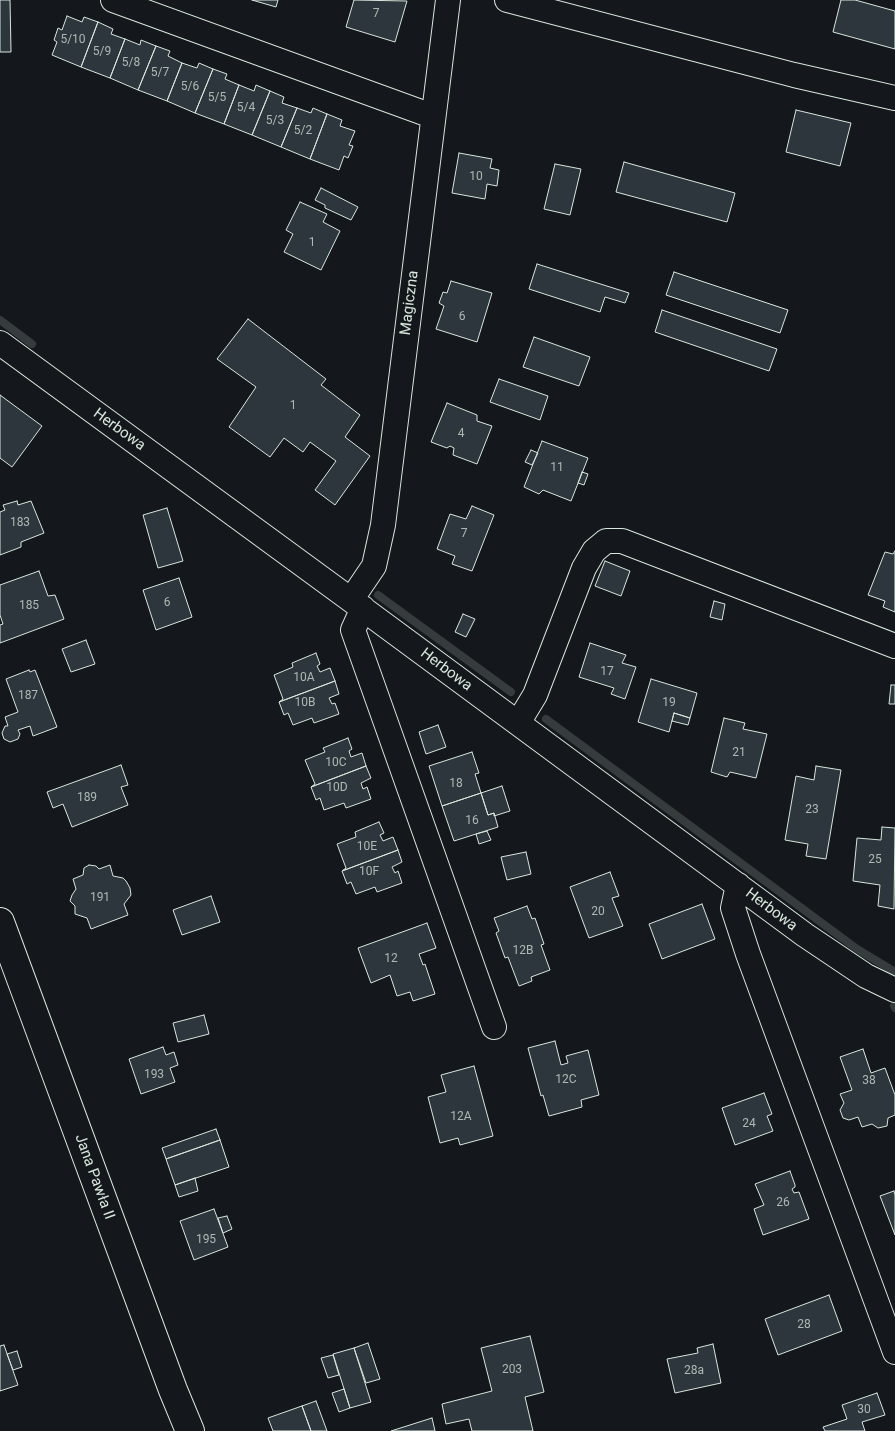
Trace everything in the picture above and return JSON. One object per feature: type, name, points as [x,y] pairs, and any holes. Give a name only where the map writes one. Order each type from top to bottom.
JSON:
[{"type":"street","points":[[113,0],[432,116]]},
{"type":"street","name":"Magiczna","points":[[448,0],[432,116],[383,525],[374,566],[357,604],[353,630],[494,1027]]},
{"type":"street","points":[[507,0],[794,75],[895,98]]},
{"type":"street","name":"Herbowa","points":[[0,343],[805,935],[866,976],[895,990]]},
{"type":"street","points":[[518,723],[534,695],[584,568],[594,551],[606,541],[622,540],[895,646]]},
{"type":"street","points":[[738,885],[733,908],[748,954],[895,1352]]},
{"type":"street","name":"Jana Pawła II","points":[[0,922],[190,1431]]},
{"type":"building","points":[[0,0],[10,0],[11,52],[0,52]]},
{"type":"building","points":[[252,0],[278,0],[276,7]]},
{"type":"building","points":[[354,0],[407,1],[395,42],[346,27]]},
{"type":"building","points":[[841,0],[855,0],[895,11],[895,49],[833,32]]},
{"type":"building","points":[[67,16],[82,22],[84,17],[98,22],[81,67],[52,55],[57,42],[54,40],[58,28],[62,30]]},
{"type":"building","points":[[98,22],[113,29],[111,34],[125,39],[110,78],[81,67]]},
{"type":"building","points":[[125,39],[140,45],[141,40],[156,46],[138,90],[110,78]]},
{"type":"building","points":[[156,46],[170,51],[168,56],[182,63],[167,101],[138,90]]},
{"type":"building","points":[[182,63],[197,68],[199,63],[213,69],[195,113],[167,101]]},
{"type":"building","points":[[213,69],[227,74],[225,79],[239,85],[224,124],[195,113]]},
{"type":"building","points":[[239,85],[254,91],[256,85],[270,91],[252,135],[224,124]]},
{"type":"building","points":[[270,91],[284,97],[282,103],[297,108],[281,147],[252,135]]},
{"type":"building","points":[[297,108],[311,113],[313,108],[327,114],[310,159],[281,147]]},
{"type":"building","points":[[796,110],[851,123],[840,166],[786,152]]},
{"type":"building","points":[[327,114],[342,120],[340,126],[355,131],[349,145],[353,146],[348,158],[344,156],[339,170],[310,159]]},
{"type":"building","points":[[459,153],[492,159],[490,168],[499,170],[497,186],[487,184],[485,199],[452,193]]},
{"type":"building","points":[[624,162],[735,193],[727,222],[616,192]]},
{"type":"building","points":[[555,164],[581,169],[570,215],[544,209]]},
{"type":"building","points":[[321,188],[358,207],[351,220],[325,208],[325,205],[315,200]]},
{"type":"building","points":[[300,202],[327,214],[323,222],[340,231],[321,270],[284,252],[293,234],[286,230]]},
{"type":"building","points":[[537,264],[629,293],[625,303],[605,297],[600,312],[529,289]]},
{"type":"building","points":[[674,272],[788,310],[780,333],[666,295]]},
{"type":"building","points":[[451,281],[492,293],[477,342],[436,329],[444,306],[439,303],[443,292],[447,293]]},
{"type":"building","points":[[662,310],[777,349],[769,371],[655,332]]},
{"type":"building","points":[[248,319],[326,379],[321,385],[360,415],[345,437],[370,456],[335,505],[315,490],[336,461],[310,442],[303,452],[284,438],[270,457],[229,427],[256,387],[217,359]]},
{"type":"building","points":[[534,337],[590,357],[579,386],[523,367]]},
{"type":"building","points":[[499,379],[548,396],[540,420],[490,402]]},
{"type":"building","points":[[0,395],[42,426],[12,467],[0,458]]},
{"type":"building","points":[[447,403],[477,415],[477,421],[492,426],[477,464],[453,455],[454,448],[450,446],[447,448],[431,442]]},
{"type":"building","points":[[542,441],[588,458],[571,501],[543,490],[539,494],[524,487]]},
{"type":"building","points":[[531,450],[538,453],[532,465],[525,462]]},
{"type":"building","points":[[582,472],[588,474],[584,485],[578,483]]},
{"type":"building","points":[[17,501],[18,505],[31,501],[44,533],[21,542],[21,547],[0,555],[0,512],[5,510],[3,505]]},
{"type":"building","points":[[472,506],[494,515],[472,571],[452,564],[455,556],[437,549],[450,514],[466,519]]},
{"type":"building","points":[[167,508],[183,561],[158,568],[143,515]]},
{"type":"building","points":[[895,551],[895,612],[883,607],[885,601],[868,595],[885,552],[893,554]]},
{"type":"building","points":[[605,561],[630,571],[621,596],[595,586]]},
{"type":"building","points":[[39,571],[48,596],[55,595],[64,619],[0,643],[0,625],[3,624],[0,615],[0,585]]},
{"type":"building","points":[[179,578],[192,617],[156,630],[143,590]]},
{"type":"building","points":[[714,601],[725,604],[722,620],[710,617]]},
{"type":"building","points":[[463,614],[475,619],[466,637],[455,632]]},
{"type":"building","points":[[86,640],[95,664],[71,672],[62,649]]},
{"type":"building","points":[[590,643],[626,655],[622,663],[636,667],[625,699],[611,694],[614,688],[579,677]]},
{"type":"building","points":[[316,653],[320,664],[317,666],[320,672],[330,668],[335,681],[279,702],[283,699],[274,675],[293,667],[292,663]]},
{"type":"building","points":[[29,670],[30,672],[35,670],[57,727],[33,736],[30,726],[18,730],[20,734],[18,739],[10,742],[4,739],[2,733],[5,726],[8,726],[5,717],[18,712],[6,679]]},
{"type":"building","points":[[651,679],[697,693],[690,718],[674,713],[669,732],[638,722]]},
{"type":"building","points":[[335,681],[339,694],[329,698],[332,704],[335,703],[339,714],[314,723],[312,718],[293,725],[288,713],[284,715],[279,702]]},
{"type":"building","points":[[891,685],[895,685],[895,704],[889,704]]},
{"type":"building","points":[[674,713],[690,718],[688,725],[672,721]]},
{"type":"building","points":[[724,718],[745,723],[743,729],[767,734],[756,778],[730,772],[727,777],[711,772]]},
{"type":"building","points":[[438,725],[446,747],[426,754],[419,732]]},
{"type":"building","points":[[348,738],[352,749],[349,751],[351,757],[362,753],[366,766],[311,787],[315,784],[305,760],[325,752],[323,748]]},
{"type":"building","points":[[472,752],[479,773],[475,774],[481,793],[442,806],[429,766]]},
{"type":"building","points":[[121,765],[128,785],[121,787],[128,805],[72,827],[63,804],[53,808],[47,792]]},
{"type":"building","points":[[366,766],[371,778],[361,783],[363,789],[367,787],[371,799],[346,808],[344,803],[324,810],[320,798],[316,800],[311,787]]},
{"type":"building","points":[[816,766],[841,770],[826,859],[806,856],[808,844],[785,840],[796,776],[814,780]]},
{"type":"building","points":[[502,786],[510,811],[494,816],[494,813],[488,815],[481,793]]},
{"type":"building","points":[[481,793],[488,815],[494,813],[498,827],[454,841],[442,806]]},
{"type":"building","points":[[379,822],[384,833],[380,835],[383,841],[393,837],[398,850],[342,871],[346,868],[337,844],[356,837],[355,832]]},
{"type":"building","points":[[882,827],[895,828],[894,909],[878,906],[880,885],[853,881],[857,838],[881,840]]},
{"type":"building","points":[[487,831],[491,840],[479,844],[476,834]]},
{"type":"building","points":[[398,850],[402,862],[392,867],[395,873],[398,871],[402,883],[377,892],[375,887],[356,894],[351,882],[347,884],[342,871]]},
{"type":"building","points":[[526,852],[531,874],[507,880],[501,857]]},
{"type":"building","points":[[89,865],[96,866],[99,869],[110,865],[113,876],[123,878],[126,881],[131,895],[124,904],[128,915],[91,929],[87,918],[75,914],[75,906],[70,901],[76,889],[73,879],[83,875],[84,868]]},
{"type":"building","points":[[610,872],[619,896],[612,898],[623,926],[589,938],[570,887]]},
{"type":"building","points":[[211,896],[220,922],[182,935],[173,910]]},
{"type":"building","points":[[702,904],[715,939],[662,959],[649,924]]},
{"type":"building","points":[[527,906],[532,919],[535,918],[544,944],[541,945],[550,970],[531,977],[532,981],[519,986],[508,957],[505,958],[496,933],[499,931],[494,918]]},
{"type":"building","points":[[427,923],[436,948],[419,954],[423,965],[425,964],[435,994],[413,1001],[410,992],[397,996],[390,975],[371,983],[358,948]]},
{"type":"building","points":[[204,1015],[209,1034],[178,1042],[173,1023]]},
{"type":"building","points":[[555,1041],[561,1065],[568,1063],[566,1056],[588,1050],[599,1095],[581,1100],[582,1107],[549,1116],[543,1095],[541,1096],[528,1048]]},
{"type":"building","points":[[163,1047],[166,1055],[174,1052],[178,1065],[170,1068],[175,1082],[141,1094],[129,1059]]},
{"type":"building","points":[[863,1049],[871,1073],[885,1068],[895,1095],[895,1115],[888,1118],[887,1126],[878,1128],[872,1124],[862,1127],[858,1117],[849,1120],[843,1118],[840,1110],[844,1103],[840,1094],[852,1090],[840,1057]]},
{"type":"building","points":[[474,1066],[493,1136],[460,1145],[458,1138],[440,1143],[428,1097],[446,1092],[441,1075]]},
{"type":"building","points":[[764,1093],[772,1114],[767,1116],[773,1131],[735,1145],[722,1108]]},
{"type":"building","points":[[216,1129],[220,1140],[166,1159],[162,1148]]},
{"type":"building","points":[[220,1140],[229,1167],[175,1185],[166,1159]]},
{"type":"building","points":[[790,1171],[795,1185],[792,1189],[794,1193],[799,1192],[809,1219],[763,1235],[754,1209],[764,1205],[755,1184]]},
{"type":"building","points":[[195,1178],[198,1191],[179,1197],[175,1185]]},
{"type":"building","points":[[894,1191],[895,1195],[895,1235],[880,1196]]},
{"type":"building","points":[[214,1209],[228,1247],[194,1260],[180,1221]]},
{"type":"building","points":[[227,1216],[232,1229],[223,1233],[218,1218]]},
{"type":"building","points":[[829,1295],[842,1331],[778,1355],[765,1319]]},
{"type":"building","points":[[530,1336],[544,1392],[525,1397],[533,1431],[472,1431],[469,1419],[446,1424],[442,1404],[492,1391],[481,1348]]},
{"type":"building","points":[[368,1343],[380,1379],[366,1383],[354,1348]]},
{"type":"building","points":[[713,1344],[721,1383],[675,1393],[667,1359],[698,1353],[697,1348]]},
{"type":"building","points":[[4,1345],[18,1385],[0,1391],[0,1346]]},
{"type":"building","points":[[354,1348],[371,1402],[350,1408],[333,1354]]},
{"type":"building","points":[[17,1351],[22,1367],[13,1370],[7,1354]]},
{"type":"building","points":[[333,1355],[339,1375],[328,1378],[321,1358]]},
{"type":"building","points":[[344,1389],[350,1408],[339,1412],[332,1393]]},
{"type":"building","points":[[877,1393],[885,1415],[862,1422],[865,1431],[825,1431],[823,1427],[847,1419],[842,1405]]},
{"type":"building","points":[[316,1401],[327,1431],[311,1431],[302,1406]]},
{"type":"building","points":[[302,1406],[311,1431],[273,1431],[268,1418]]},
{"type":"building","points":[[432,1418],[435,1431],[391,1431]]},
{"type":"waterway","points":[[0,320],[32,344]]},
{"type":"waterway","points":[[378,595],[511,692]]},
{"type":"waterway","points":[[546,719],[857,949],[895,972]]}]
